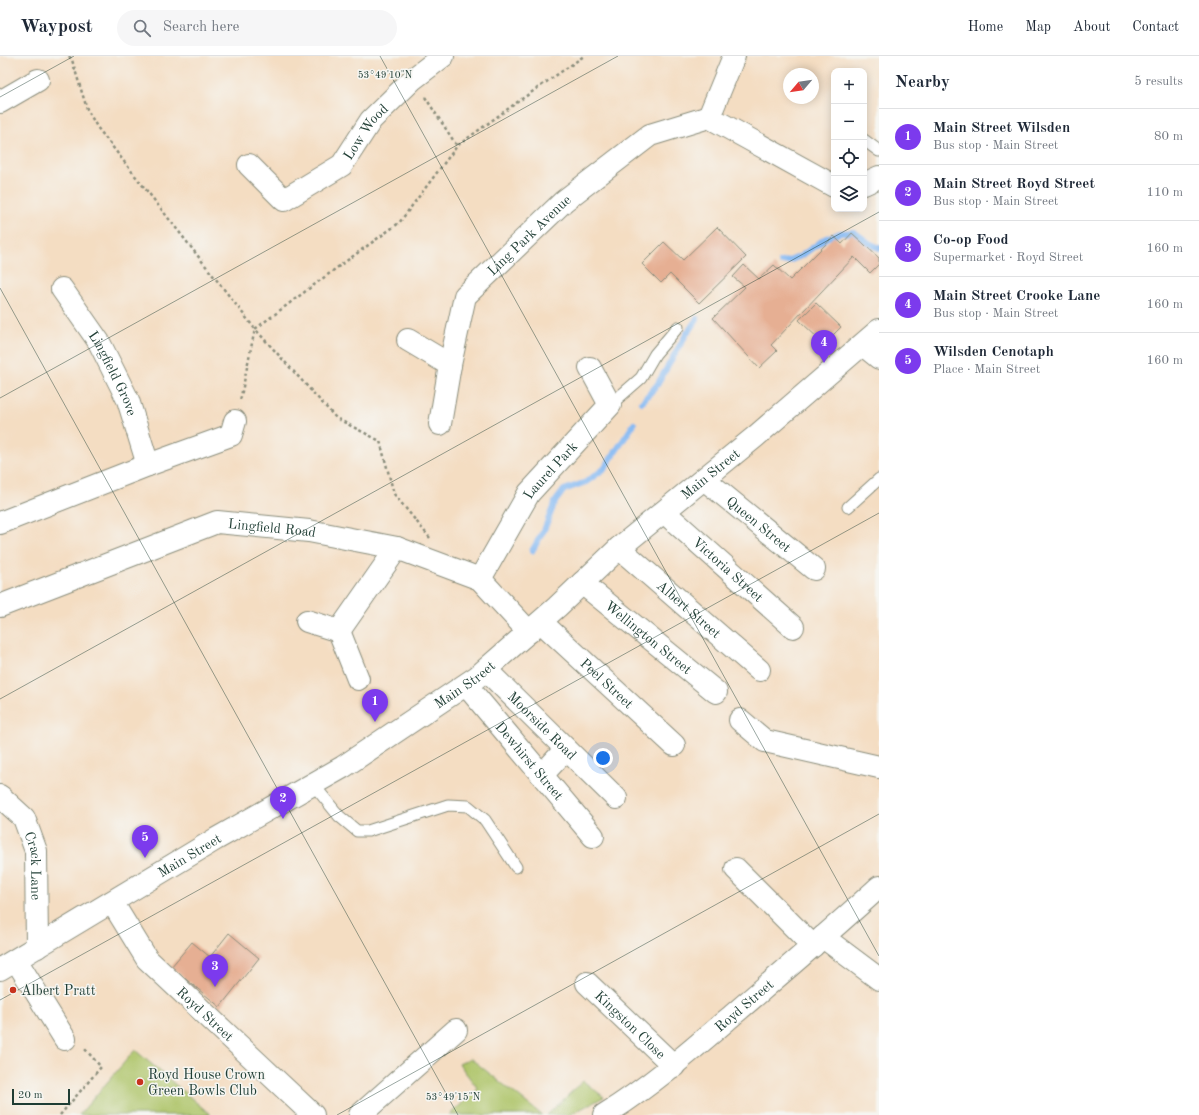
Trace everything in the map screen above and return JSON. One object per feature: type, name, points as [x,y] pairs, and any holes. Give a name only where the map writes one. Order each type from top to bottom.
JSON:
[{"type":"street","name":"Low Wood","points":[[249,166],[284,200],[342,164],[371,120],[413,79],[443,56]]},
{"type":"street","points":[[734,56],[709,117],[831,184]]},
{"type":"street","points":[[0,102],[38,80]]},
{"type":"street","name":"Ling Park Avenue","points":[[440,424],[450,365],[465,296],[564,201],[650,135],[709,117]]},
{"type":"street","points":[[867,183],[879,177]]},
{"type":"street","name":"Lingfield Grove","points":[[62,288],[99,342],[128,400],[148,465]]},
{"type":"street","name":"Main Street","points":[[8,965],[216,839],[343,767],[466,685],[486,670],[535,627],[619,548],[755,437],[871,351],[879,330]]},
{"type":"street","points":[[408,340],[450,365]]},
{"type":"street","points":[[590,368],[610,405]]},
{"type":"street","name":"Laurel Park","points":[[480,579],[529,492],[610,405]]},
{"type":"street","points":[[0,523],[148,465],[231,435],[235,421]]},
{"type":"street","name":"Queen Street","points":[[704,479],[814,569]]},
{"type":"street","name":"Victoria Street","points":[[664,512],[793,627]]},
{"type":"street","name":"Lingfield Road","points":[[0,606],[217,522],[309,531],[397,548],[480,579],[535,627]]},
{"type":"street","points":[[339,632],[397,548]]},
{"type":"street","name":"Albert Street","points":[[619,548],[758,670]]},
{"type":"street","name":"Wellington Street","points":[[582,583],[716,692]]},
{"type":"street","points":[[307,621],[339,632],[358,679]]},
{"type":"street","name":"Peel Street","points":[[535,627],[674,745]]},
{"type":"street","name":"Moorside Road","points":[[486,670],[616,798]]},
{"type":"street","name":"Dewhirst Street","points":[[466,685],[593,836]]},
{"type":"street","points":[[740,720],[765,741],[879,767]]},
{"type":"street","points":[[542,775],[566,749]]},
{"type":"street","name":"Crack Lane","points":[[0,796],[24,818],[36,851],[37,947]]},
{"type":"street","points":[[736,869],[818,942],[879,979]]},
{"type":"street","name":"Royd Street","points":[[604,1115],[674,1066],[818,942],[879,887]]},
{"type":"street","name":"Royd Street","points":[[112,902],[147,959],[313,1115]]},
{"type":"street","points":[[8,965],[65,1039]]},
{"type":"street","name":"Kingston Close","points":[[587,983],[674,1066]]},
{"type":"street","points":[[360,1115],[456,1030]]},
{"type":"lane","points":[[867,142],[879,151]]},
{"type":"lane","points":[[610,405],[641,378],[655,354],[678,327]]},
{"type":"lane","points":[[848,507],[879,479]]},
{"type":"lane","points":[[313,784],[339,816],[357,831],[368,831],[448,805],[468,806],[485,820],[516,867]]},
{"type":"path","points":[[69,56],[87,108],[97,127],[255,329],[336,418],[380,441],[394,494],[433,542]]},
{"type":"path","points":[[235,421],[255,329],[399,223],[457,146],[584,56]]},
{"type":"path","points":[[413,79],[457,146]]},
{"type":"path","points":[[60,1115],[102,1067],[73,1036],[65,1039]]},
{"type":"green space","name":"Royd House Crown Green Bowls Club","points":[[135,1050],[211,1115],[79,1115]]},
{"type":"green space","points":[[470,1058],[542,1115],[449,1115],[478,1089],[459,1064]]},
{"type":"green space","points":[[583,1081],[604,1097],[569,1115],[547,1115]]},
{"type":"building","points":[[717,227],[746,257],[699,303],[670,274],[661,283],[642,264],[664,242],[683,260]]},
{"type":"building","points":[[852,233],[879,258],[879,264],[870,273],[854,257],[771,345],[777,351],[759,368],[713,318],[745,287],[733,277],[744,265],[759,279],[774,265],[790,280],[834,236],[842,244]]},
{"type":"building","points":[[816,303],[841,327],[824,344],[799,320]]},
{"type":"building","points":[[229,933],[259,958],[220,1007],[171,967],[192,942],[210,957]]},
{"type":"waterway","points":[[781,262],[789,261],[801,256],[826,238],[840,233],[854,232],[879,248]]},
{"type":"waterway","points":[[642,402],[657,385],[687,333],[697,319]]},
{"type":"waterway","points":[[532,551],[544,530],[555,502],[564,490],[586,482],[604,469],[634,424]]},
{"type":"place","name":"Main Street Crooke Lane","points":[[824,363]]},
{"type":"place","name":"Main Street Wilsden","points":[[375,722]]},
{"type":"place","name":"Main Street Royd Street","points":[[283,819]]},
{"type":"place","name":"Wilsden Cenotaph","points":[[145,858]]},
{"type":"place","name":"Co-op Food","points":[[215,987]]},
{"type":"place","name":"Albert Pratt","points":[[13,990]]},
{"type":"place","name":"Royd House Crown Green Bowls Club","points":[[140,1082]]}]
